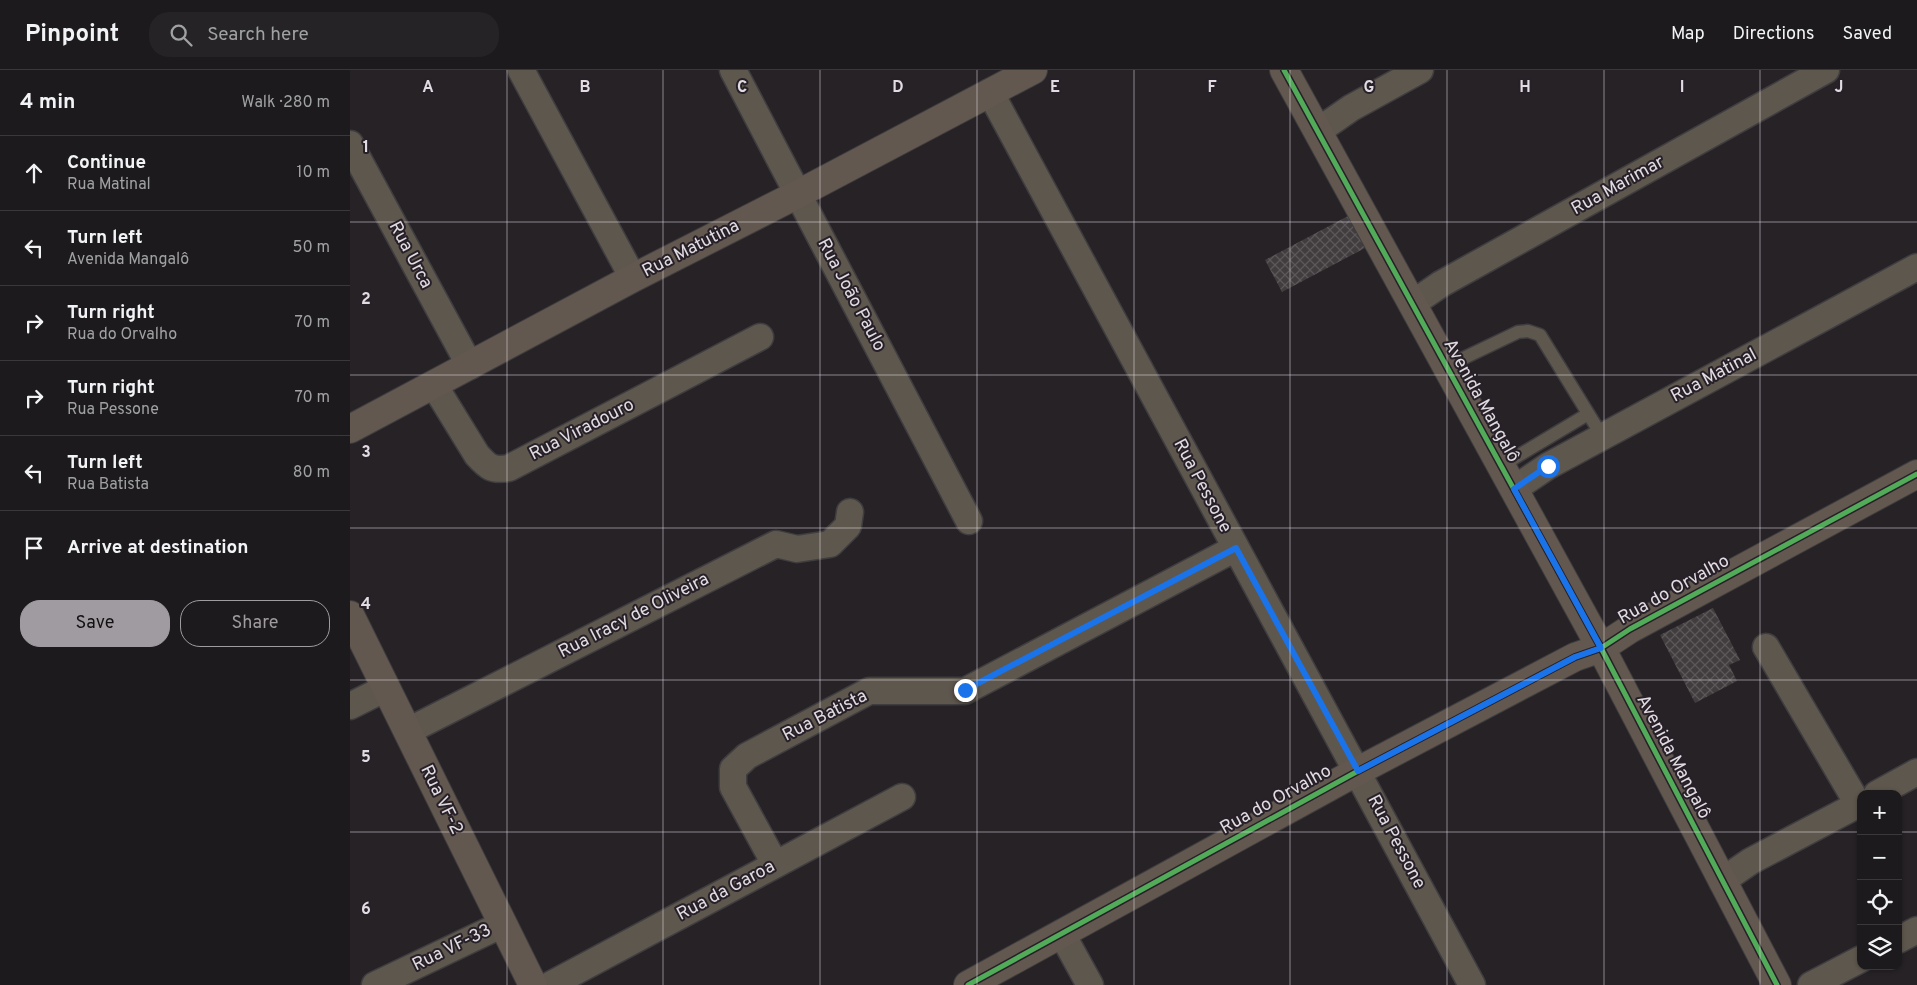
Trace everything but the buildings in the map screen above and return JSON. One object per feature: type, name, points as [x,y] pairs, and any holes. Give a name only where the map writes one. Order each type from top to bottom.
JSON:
[{"type":"street","points":[[521,70],[633,278]]},
{"type":"street","name":"Rua João Paulo","points":[[733,70],[969,521]]},
{"type":"street","name":"Rua Matutina","points":[[350,429],[633,278],[798,194],[1033,70]]},
{"type":"street","name":"Avenida Mangalô","points":[[1284,70],[1601,648],[1777,985]]},
{"type":"street","points":[[1318,131],[1351,108],[1420,70]]},
{"type":"street","name":"Rua Marimar","points":[[1412,304],[1442,284],[1826,70]]},
{"type":"street","name":"Rua Pessone","points":[[990,92],[1472,985]]},
{"type":"street","name":"Rua Urca","points":[[350,144],[470,366]]},
{"type":"street","name":"Rua Matinal","points":[[1507,477],[1548,466],[1917,268]]},
{"type":"street","name":"Rua Viradouro","points":[[434,385],[477,456],[486,465],[496,470],[509,468],[760,337]]},
{"type":"street","name":"Rua do Orvalho","points":[[968,985],[1358,771],[1575,657],[1601,648],[1630,629],[1917,474]]},
{"type":"street","name":"Rua Iracy de Oliveira","points":[[408,731],[776,544],[796,549],[830,544],[848,526],[850,512]]},
{"type":"street","name":"Rua Batista","points":[[775,864],[733,787],[734,769],[747,756],[869,691],[965,690],[1236,548]]},
{"type":"street","name":"Rua VF-2","points":[[350,615],[533,985]]},
{"type":"street","points":[[1766,648],[1858,790]]},
{"type":"street","points":[[350,706],[386,688]]},
{"type":"street","points":[[1884,790],[1917,772]]},
{"type":"street","name":"Rua da Garoa","points":[[550,985],[902,797]]},
{"type":"street","points":[[1722,881],[1752,861],[1857,804]]},
{"type":"street","name":"Rua VF-33","points":[[375,985],[503,924]]},
{"type":"street","points":[[1902,938],[1917,930]]},
{"type":"street","points":[[1062,934],[1090,985]]},
{"type":"street","points":[[1812,985],[1857,961]]},
{"type":"lane","points":[[1447,366],[1518,332],[1528,331],[1540,335],[1602,436]]},
{"type":"lane","points":[[1507,477],[1588,414]]},
{"type":"cycle path","points":[[1284,70],[1601,648],[1777,985]]},
{"type":"cycle path","points":[[968,985],[1358,771],[1575,657],[1601,648],[1630,629],[1917,474]]},
{"type":"route","points":[[965,690],[1236,548],[1358,771],[1575,657],[1601,648],[1514,489],[1548,466]]}]
